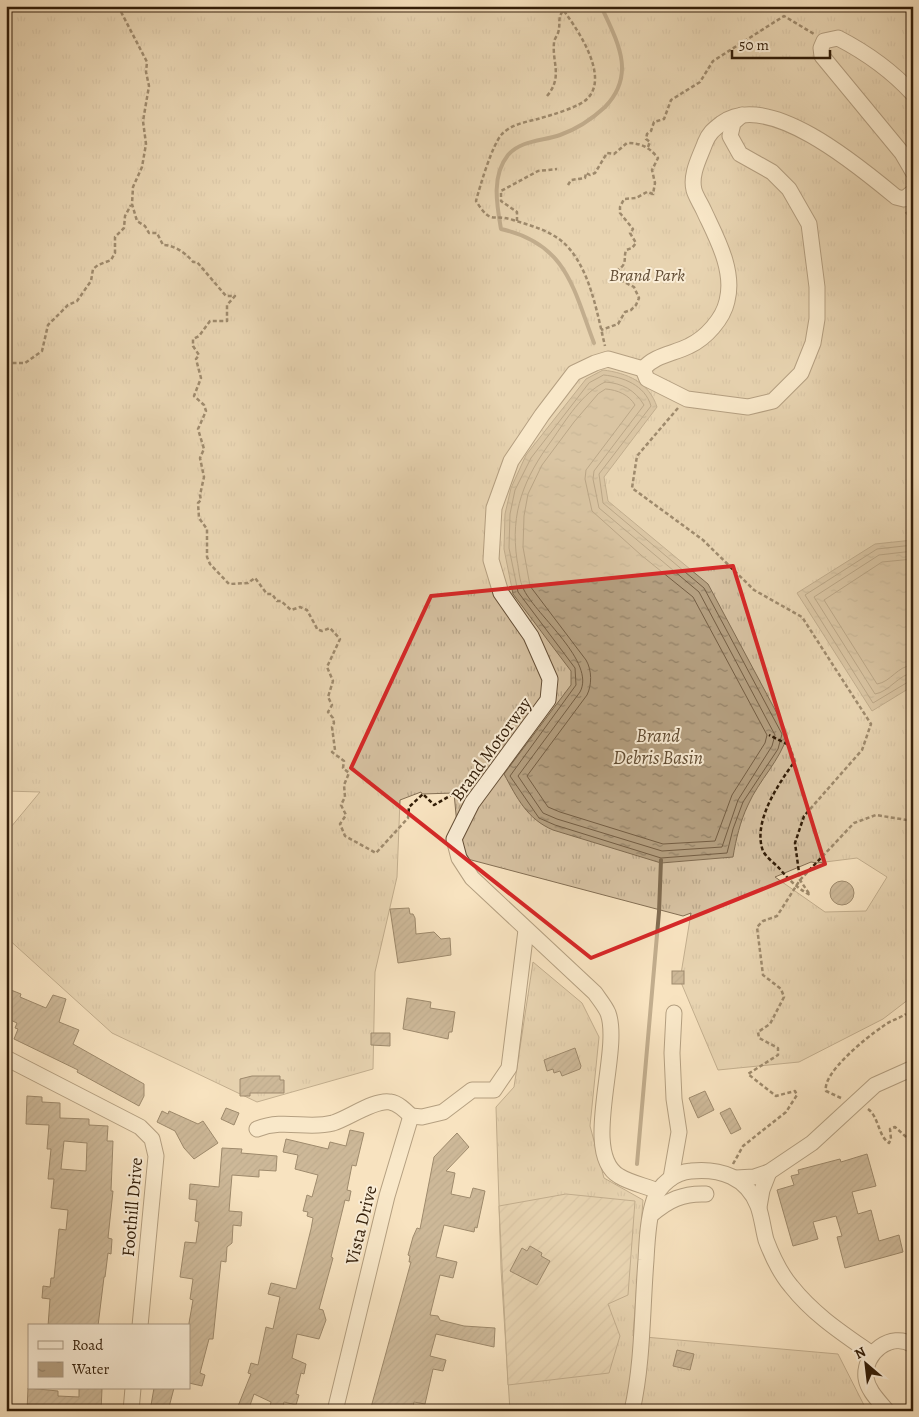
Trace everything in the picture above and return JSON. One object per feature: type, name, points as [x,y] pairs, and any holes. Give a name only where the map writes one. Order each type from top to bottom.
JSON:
[{"type":"street","points":[[913,94],[897,77],[866,52],[838,38],[824,41],[821,48],[822,56],[902,153],[913,172]]},
{"type":"street","points":[[608,359],[642,369],[647,379],[687,399],[748,407],[772,401],[801,373],[813,343],[817,319],[817,287],[809,224],[789,189],[772,172],[740,154],[730,136],[733,123],[742,114]]},
{"type":"street","points":[[642,369],[650,361],[691,345],[716,324],[727,301],[729,280],[724,260],[694,190],[693,175],[709,133],[730,117],[742,114],[756,114],[809,134],[849,158],[896,198],[904,199],[913,192]]},
{"type":"street","name":"Brand Motorway","points":[[608,359],[595,363],[574,374],[542,415],[511,461],[494,508],[491,560],[501,593],[531,636],[550,679],[548,700],[472,803],[454,840],[459,858],[472,878],[595,993],[608,1012],[611,1034],[601,1134],[607,1162],[618,1176],[658,1191]]},
{"type":"street","points":[[257,1129],[282,1123],[330,1124],[344,1120],[381,1102],[399,1105],[411,1116],[422,1117],[443,1112],[472,1090],[494,1090],[505,1077],[509,1068],[526,930]]},
{"type":"street","points":[[671,1178],[679,1132],[674,1099],[672,1053],[674,1013]]},
{"type":"street","name":"Foothill Drive","points":[[6,1058],[140,1127],[152,1139],[156,1156],[140,1324]]},
{"type":"street","points":[[632,1411],[638,1371],[651,1215],[658,1191],[671,1178],[688,1171],[714,1170],[732,1176],[754,1177],[769,1172],[812,1143],[875,1086],[913,1068]]},
{"type":"street","name":"Vista Drive","points":[[335,1411],[387,1196],[411,1116]]},
{"type":"street","points":[[759,1207],[762,1190],[769,1172]]},
{"type":"street","points":[[732,1176],[750,1192],[759,1207],[767,1242],[778,1267],[790,1285],[824,1321],[872,1354]]},
{"type":"street","points":[[651,1215],[663,1204],[679,1196],[690,1193],[706,1194]]},
{"type":"street","points":[[887,1411],[870,1390],[866,1378],[867,1365],[872,1354],[882,1345],[894,1341],[913,1345]]},
{"type":"street","points":[[131,1411],[133,1390]]},
{"type":"path","points":[[118,6],[147,62],[146,72],[149,86],[143,122],[146,144],[142,167],[133,188],[132,204],[137,221],[145,226],[149,233],[155,232],[163,245],[169,245],[188,256],[193,262],[197,262],[226,296],[235,296],[227,305],[227,321],[210,321],[199,336],[193,339],[193,346],[199,355],[196,359],[201,378],[194,396],[204,405],[206,412],[198,429],[204,449],[200,458],[204,477],[201,500],[198,503],[199,518],[207,529],[207,557],[222,579],[230,584],[240,585],[248,583],[255,578],[267,594],[272,594],[276,601],[281,601],[291,610],[300,607],[306,610],[310,621],[316,625],[318,630],[322,631],[330,628],[340,639],[327,667],[333,681],[328,697],[332,705],[328,712],[333,718],[334,723],[332,726],[335,750],[332,752],[344,761],[343,768],[349,772],[344,785],[345,797],[341,805],[346,815],[340,824],[345,836],[371,852],[376,853],[408,818],[409,807],[423,794],[434,805],[463,786],[473,785],[481,791]]},
{"type":"path","points":[[560,6],[579,32],[589,52],[594,71],[593,89],[587,99],[556,113],[515,125],[502,134],[485,169],[485,178],[480,184],[476,201],[485,215],[494,219],[517,221],[537,227],[560,240],[575,257],[590,289],[608,359]]},
{"type":"path","points":[[547,96],[552,90],[555,79],[557,66],[554,42],[558,33],[559,16],[563,10]]},
{"type":"path","points":[[648,147],[650,142],[646,139],[646,134],[651,132],[654,122],[664,119],[671,100],[700,82],[713,61],[752,35],[784,16],[824,41]]},
{"type":"path","points":[[568,185],[571,180],[585,178],[586,173],[590,175],[595,173],[607,152],[614,154],[627,143],[642,144],[648,147],[658,158],[652,170],[652,175],[655,179],[653,194],[646,192],[636,198],[624,198],[620,207],[620,213],[632,225],[633,229],[630,233],[636,243],[632,248],[626,250],[626,260],[624,265],[618,270],[618,279],[634,287],[639,298],[632,310],[625,312],[618,324],[601,330]]},
{"type":"path","points":[[517,221],[517,212],[501,201],[501,191],[512,183],[538,171],[557,169]]},
{"type":"path","points":[[6,363],[25,363],[42,351],[48,324],[68,305],[77,301],[91,281],[93,269],[111,260],[115,252],[115,237],[124,228],[125,216],[132,204]]},
{"type":"path","points":[[687,399],[636,456],[632,488],[703,540],[754,590],[802,617],[871,724],[862,750],[804,816],[795,843],[800,880],[810,895],[795,887],[764,852],[761,838],[767,805],[779,782],[795,761],[789,745],[769,735]]},
{"type":"path","points":[[732,1176],[743,1146],[786,1112],[797,1095],[795,1091],[776,1096],[748,1074],[778,1055],[778,1048],[759,1038],[758,1032],[770,1024],[784,997],[781,989],[763,975],[757,927],[763,921],[777,916],[800,880],[854,823],[876,815],[913,821]]},
{"type":"path","points":[[906,1014],[882,1026],[855,1049],[826,1083],[828,1093],[844,1100],[851,1107],[870,1109],[885,1140],[889,1143],[892,1139],[890,1129],[895,1127],[913,1143]]},
{"type":"highlighted area","points":[[733,566],[825,864],[591,958],[351,768],[431,596]]},
{"type":"green space","name":"Brand Park","points":[[6,6],[913,6],[913,996],[883,1019],[799,1062],[718,1070],[680,980],[691,913],[683,916],[460,857],[454,793],[422,794],[421,792],[400,800],[397,877],[375,972],[373,1069],[257,1102],[112,1033],[6,937],[6,833],[40,792],[6,791]],"holes":[[[857,858],[887,877],[866,911],[825,912],[775,877],[811,862],[817,863]]]},
{"type":"green space","points":[[533,962],[582,1003],[599,1037],[590,1126],[604,1178],[643,1200],[633,1336],[838,1354],[867,1411],[510,1411],[501,1269],[496,1107],[514,1087]]},
{"type":"green space","points":[[566,1194],[635,1201],[628,1295],[608,1304],[620,1336],[609,1373],[508,1385],[499,1206]]},
{"type":"water","name":"Brand Debris Basin","points":[[603,370],[629,376],[636,380],[649,391],[657,407],[604,477],[608,501],[708,584],[788,734],[775,762],[748,805],[733,857],[661,863],[553,830],[529,814],[504,774],[571,685],[571,671],[513,594],[504,549],[505,514],[511,488],[526,455],[586,379]]},
{"type":"water","points":[[913,540],[913,680],[908,689],[872,711],[797,593],[875,544]]},
{"type":"building","points":[[842,881],[851,884],[854,893],[851,902],[842,905],[833,902],[830,893],[833,884]]},
{"type":"building","points":[[409,908],[410,914],[413,914],[415,918],[416,934],[434,932],[441,939],[450,938],[451,955],[398,963],[390,909]]},
{"type":"building","points":[[672,971],[684,971],[684,984],[672,984]]},
{"type":"building","points":[[11,990],[21,994],[20,997],[46,1008],[53,995],[66,999],[59,1022],[79,1030],[73,1044],[144,1084],[144,1096],[139,1106],[77,1072],[78,1070],[14,1039],[18,1029],[15,1028],[17,1023],[6,1018],[6,1002]]},
{"type":"building","points":[[407,998],[431,1002],[430,1008],[455,1012],[452,1032],[449,1032],[448,1039],[403,1029]]},
{"type":"building","points":[[371,1033],[390,1033],[390,1046],[371,1045]]},
{"type":"building","points":[[575,1048],[581,1066],[580,1069],[562,1076],[560,1071],[554,1073],[553,1069],[547,1071],[544,1060]]},
{"type":"building","points":[[252,1076],[280,1076],[280,1080],[284,1080],[284,1093],[250,1093],[250,1096],[240,1096],[240,1079]]},
{"type":"building","points":[[705,1091],[714,1110],[698,1118],[689,1098]]},
{"type":"building","points":[[27,1096],[42,1097],[42,1102],[60,1103],[60,1118],[89,1119],[89,1125],[108,1126],[107,1141],[113,1141],[111,1191],[113,1191],[108,1238],[112,1239],[111,1254],[108,1253],[98,1324],[48,1324],[50,1299],[42,1298],[43,1286],[50,1287],[51,1278],[54,1278],[59,1229],[66,1230],[68,1210],[51,1208],[54,1179],[48,1179],[51,1149],[47,1149],[49,1125],[26,1124]],"holes":[[[64,1141],[87,1143],[86,1171],[61,1169]]]},
{"type":"building","points":[[226,1108],[239,1113],[234,1125],[221,1119]]},
{"type":"building","points":[[730,1108],[741,1129],[731,1134],[720,1113]]},
{"type":"building","points":[[162,1111],[168,1114],[169,1111],[198,1124],[203,1121],[218,1143],[194,1159],[184,1148],[175,1131],[157,1122]]},
{"type":"building","points":[[350,1130],[364,1133],[356,1166],[352,1165],[347,1190],[351,1191],[349,1201],[345,1200],[331,1257],[333,1258],[319,1309],[323,1310],[326,1320],[319,1339],[297,1334],[292,1358],[306,1364],[304,1374],[301,1373],[296,1394],[299,1395],[296,1405],[284,1402],[282,1411],[269,1411],[271,1402],[254,1394],[248,1411],[236,1411],[251,1374],[248,1373],[251,1363],[258,1365],[266,1327],[273,1329],[280,1297],[268,1294],[271,1283],[296,1289],[311,1229],[313,1218],[307,1216],[308,1212],[303,1211],[307,1195],[312,1197],[318,1175],[295,1169],[298,1155],[283,1152],[286,1139],[328,1149],[330,1142],[346,1146]]},
{"type":"building","points":[[457,1133],[469,1147],[446,1171],[455,1173],[451,1194],[470,1198],[473,1188],[485,1191],[477,1228],[475,1227],[474,1232],[444,1225],[436,1257],[457,1262],[453,1278],[440,1275],[430,1315],[438,1316],[440,1320],[464,1326],[495,1328],[494,1347],[436,1334],[430,1356],[446,1360],[443,1371],[433,1369],[425,1404],[414,1402],[412,1411],[370,1411],[411,1262],[409,1262],[410,1256],[408,1255],[417,1228],[420,1229],[434,1157]]},
{"type":"building","points":[[222,1148],[242,1149],[241,1153],[277,1156],[276,1171],[259,1170],[259,1177],[232,1175],[229,1211],[242,1212],[241,1226],[233,1225],[232,1243],[227,1247],[226,1262],[221,1261],[213,1339],[209,1339],[200,1373],[205,1375],[202,1386],[190,1383],[189,1323],[193,1300],[190,1299],[193,1279],[180,1277],[185,1242],[196,1243],[199,1222],[195,1221],[197,1200],[189,1199],[190,1184],[219,1187]]},
{"type":"building","points":[[867,1154],[876,1186],[852,1192],[858,1214],[871,1210],[879,1241],[899,1235],[903,1252],[845,1268],[837,1237],[842,1236],[836,1216],[813,1222],[818,1239],[793,1246],[777,1190],[794,1185],[791,1176],[799,1174],[798,1170],[840,1159],[841,1162]]},
{"type":"building","points":[[530,1246],[542,1253],[541,1256],[550,1261],[537,1285],[510,1271],[522,1248],[527,1251]]},
{"type":"building","points":[[677,1350],[694,1354],[690,1370],[673,1366]]},
{"type":"building","points":[[28,1388],[28,1390],[58,1391],[58,1396],[79,1397],[79,1390],[102,1390],[101,1411],[27,1411]]},
{"type":"building","points":[[154,1390],[173,1390],[168,1411],[150,1411]]},
{"type":"waterway","points":[[594,343],[573,287],[554,257],[540,245],[523,236],[501,229],[497,182],[503,163],[513,150],[519,146],[560,135],[578,127],[590,120],[615,95],[622,70],[621,57],[613,32],[601,6]]},
{"type":"waterway","points":[[637,1164],[659,912],[661,860]]}]
